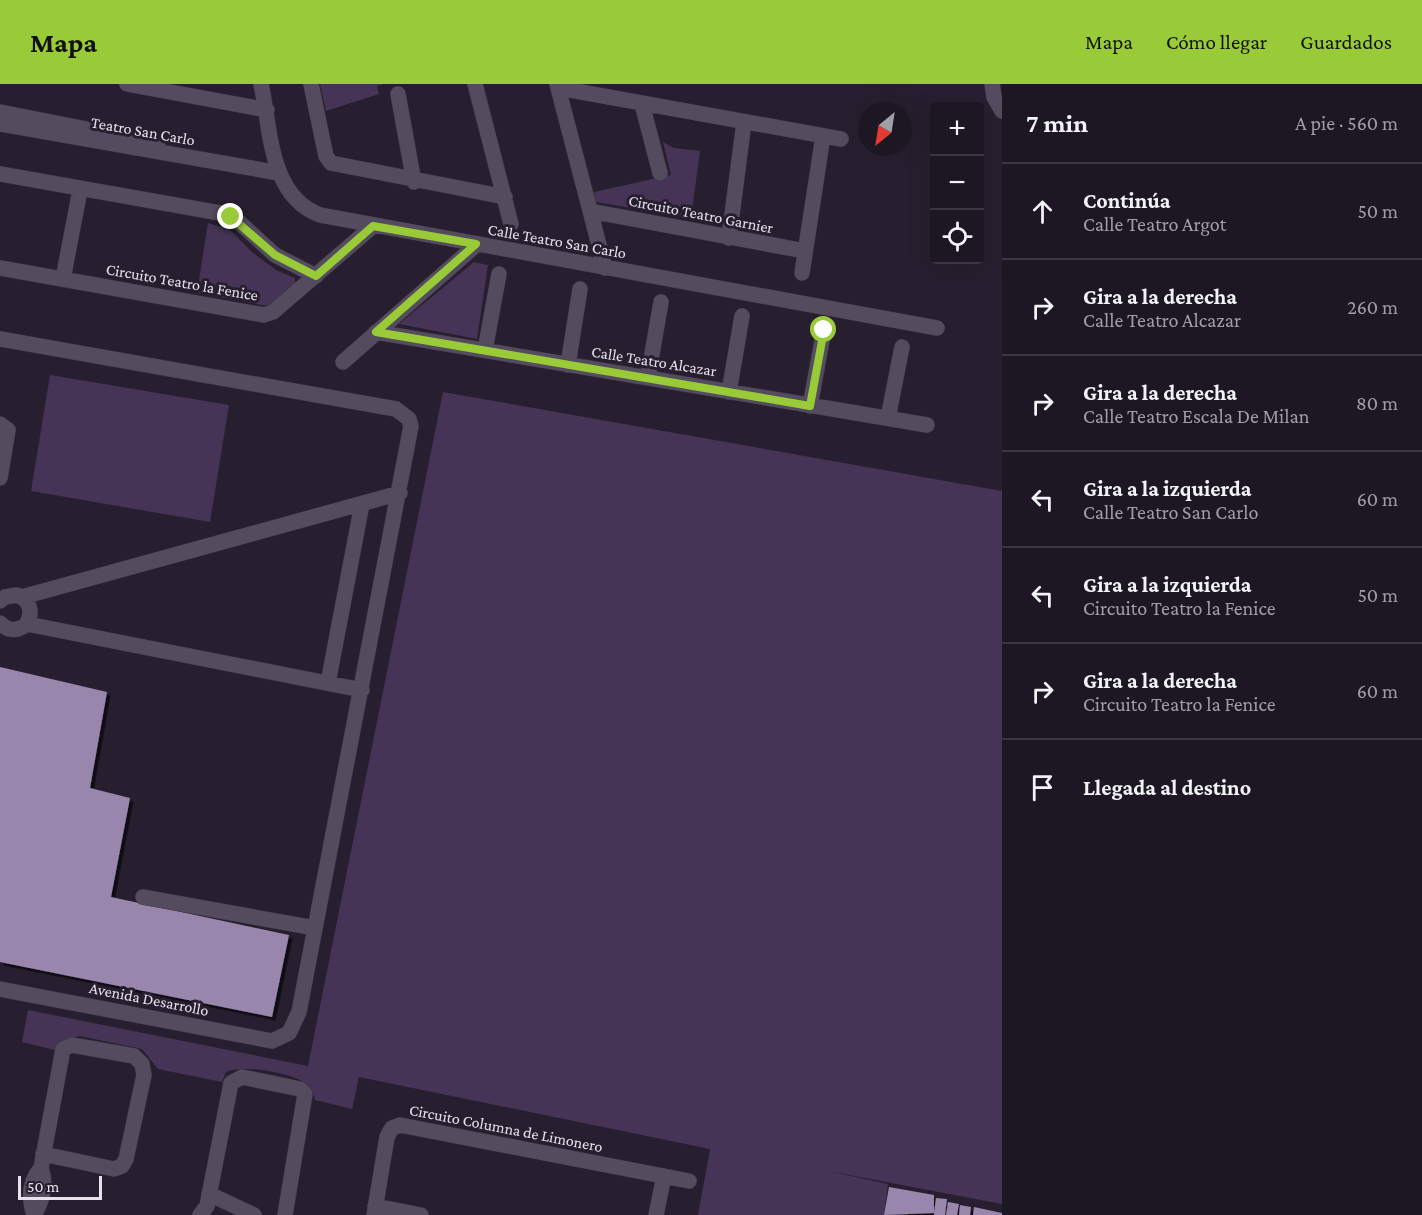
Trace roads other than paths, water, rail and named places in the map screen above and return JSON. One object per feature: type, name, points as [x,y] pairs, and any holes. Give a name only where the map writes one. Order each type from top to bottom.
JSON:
[{"type":"street","points":[[127,84],[203,91],[267,110]]},
{"type":"street","name":"Calle Teatro San Carlo","points":[[261,84],[278,168],[288,191],[302,206],[320,215],[937,328]]},
{"type":"street","points":[[311,84],[326,156],[331,164],[505,198]]},
{"type":"street","points":[[476,84],[511,224]]},
{"type":"street","points":[[992,84],[994,97],[1002,111]]},
{"type":"street","points":[[604,268],[558,86],[642,104],[841,139]]},
{"type":"street","points":[[398,94],[414,182]]},
{"type":"street","points":[[642,104],[660,173]]},
{"type":"street","name":"Teatro San Carlo","points":[[0,112],[278,168]]},
{"type":"street","points":[[729,238],[744,122]]},
{"type":"street","name":"Teatro San Carlo","points":[[0,124],[278,168]]},
{"type":"street","points":[[802,273],[824,136]]},
{"type":"street","points":[[0,174],[220,213],[240,223],[275,255],[316,276]]},
{"type":"street","points":[[63,279],[80,190]]},
{"type":"street","name":"Circuito Teatro Garnier","points":[[590,211],[805,251]]},
{"type":"street","name":"Circuito Teatro la Fenice","points":[[0,268],[264,315],[273,312],[373,226]]},
{"type":"street","points":[[342,362],[476,244]]},
{"type":"street","points":[[485,350],[500,274]]},
{"type":"street","points":[[568,365],[580,289]]},
{"type":"street","points":[[648,377],[662,302]]},
{"type":"street","points":[[729,392],[742,316]]},
{"type":"street","points":[[810,406],[824,330]]},
{"type":"street","name":"Calle Teatro Alcazar","points":[[376,332],[927,425]]},
{"type":"street","points":[[0,339],[396,409],[409,419],[411,426],[315,928],[143,897]]},
{"type":"street","points":[[888,418],[902,347]]},
{"type":"street","points":[[0,424],[8,430],[0,478]]},
{"type":"street","points":[[0,601],[11,595],[22,597],[400,493]]},
{"type":"street","points":[[328,683],[362,504]]},
{"type":"street","points":[[22,597],[31,612],[27,624]]},
{"type":"street","points":[[0,624],[13,630],[27,624],[362,690]]},
{"type":"street","name":"Avenida Desarrollo","points":[[0,989],[272,1041],[289,1033],[299,1012],[315,928]]},
{"type":"street","points":[[34,1215],[41,1203],[45,1180],[42,1161],[63,1049],[72,1044],[134,1056],[139,1059],[144,1075],[126,1159],[122,1166],[114,1169],[42,1161]]},
{"type":"street","points":[[254,1215],[206,1207],[233,1080],[242,1077],[300,1089],[306,1097],[285,1215]]},
{"type":"street","name":"Circuito Columna de Limonero","points":[[375,1210],[389,1132],[400,1125],[689,1181]]},
{"type":"street","points":[[656,1215],[664,1176]]},
{"type":"street","points":[[375,1210],[422,1215]]}]
